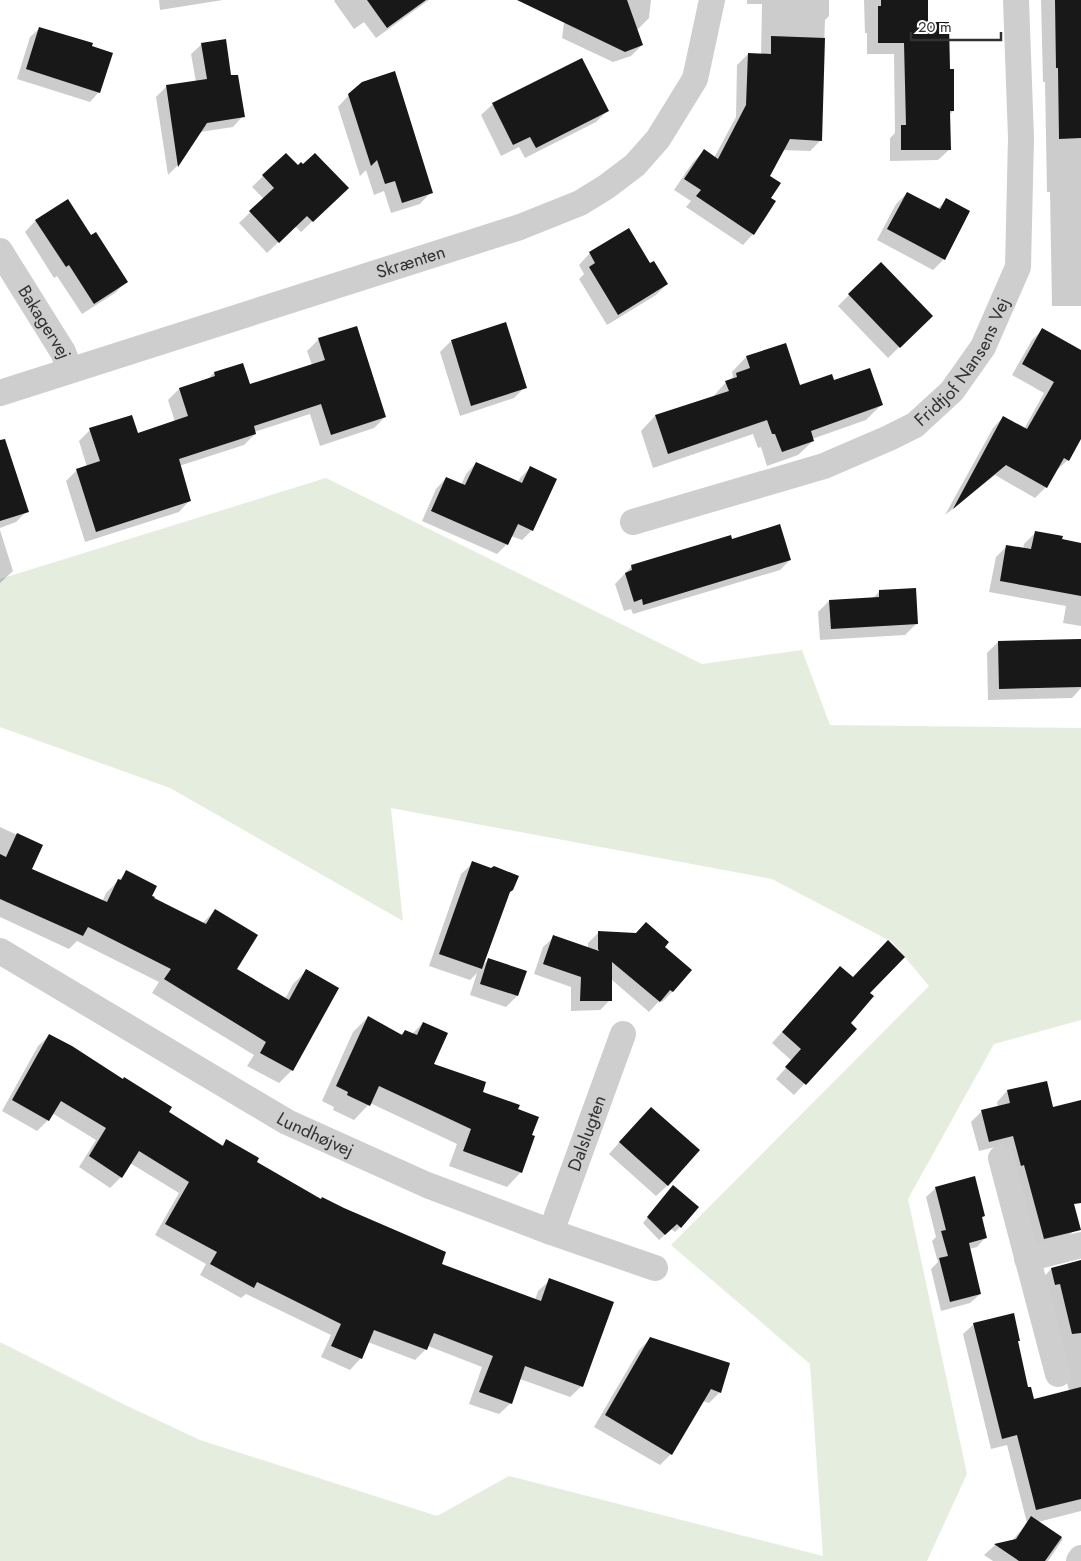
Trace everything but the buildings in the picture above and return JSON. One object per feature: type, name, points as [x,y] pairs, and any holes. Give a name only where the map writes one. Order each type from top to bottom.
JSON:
[{"type":"street","name":"Skrænten","points":[[0,393],[520,227],[580,203],[606,187],[635,164],[658,139],[695,79],[712,0]]},
{"type":"street","name":"Fridtjof Nansens Vej","points":[[633,522],[824,466],[915,425],[952,391],[983,347],[1018,267],[1022,138],[1016,0]]},
{"type":"street","name":"Bakagervej","points":[[0,251],[63,352],[70,370]]},
{"type":"street","name":"Lundhøjvej","points":[[0,951],[287,1122],[427,1185],[551,1232],[656,1268]]},
{"type":"street","name":"Dalslugten","points":[[551,1232],[623,1034]]},
{"type":"street","points":[[1001,1158],[1058,1374]]},
{"type":"street","points":[[1027,1258],[1081,1246]]},
{"type":"green space","points":[[326,478],[702,664],[802,650],[830,725],[1081,728],[1081,1020],[994,1044],[908,1199],[967,1474],[927,1561],[0,1561],[0,1342],[123,1404],[200,1440],[437,1516],[509,1476],[823,1556],[810,1364],[671,1245],[929,986],[892,942],[772,879],[391,808],[403,921],[170,788],[0,727],[0,579]]}]
